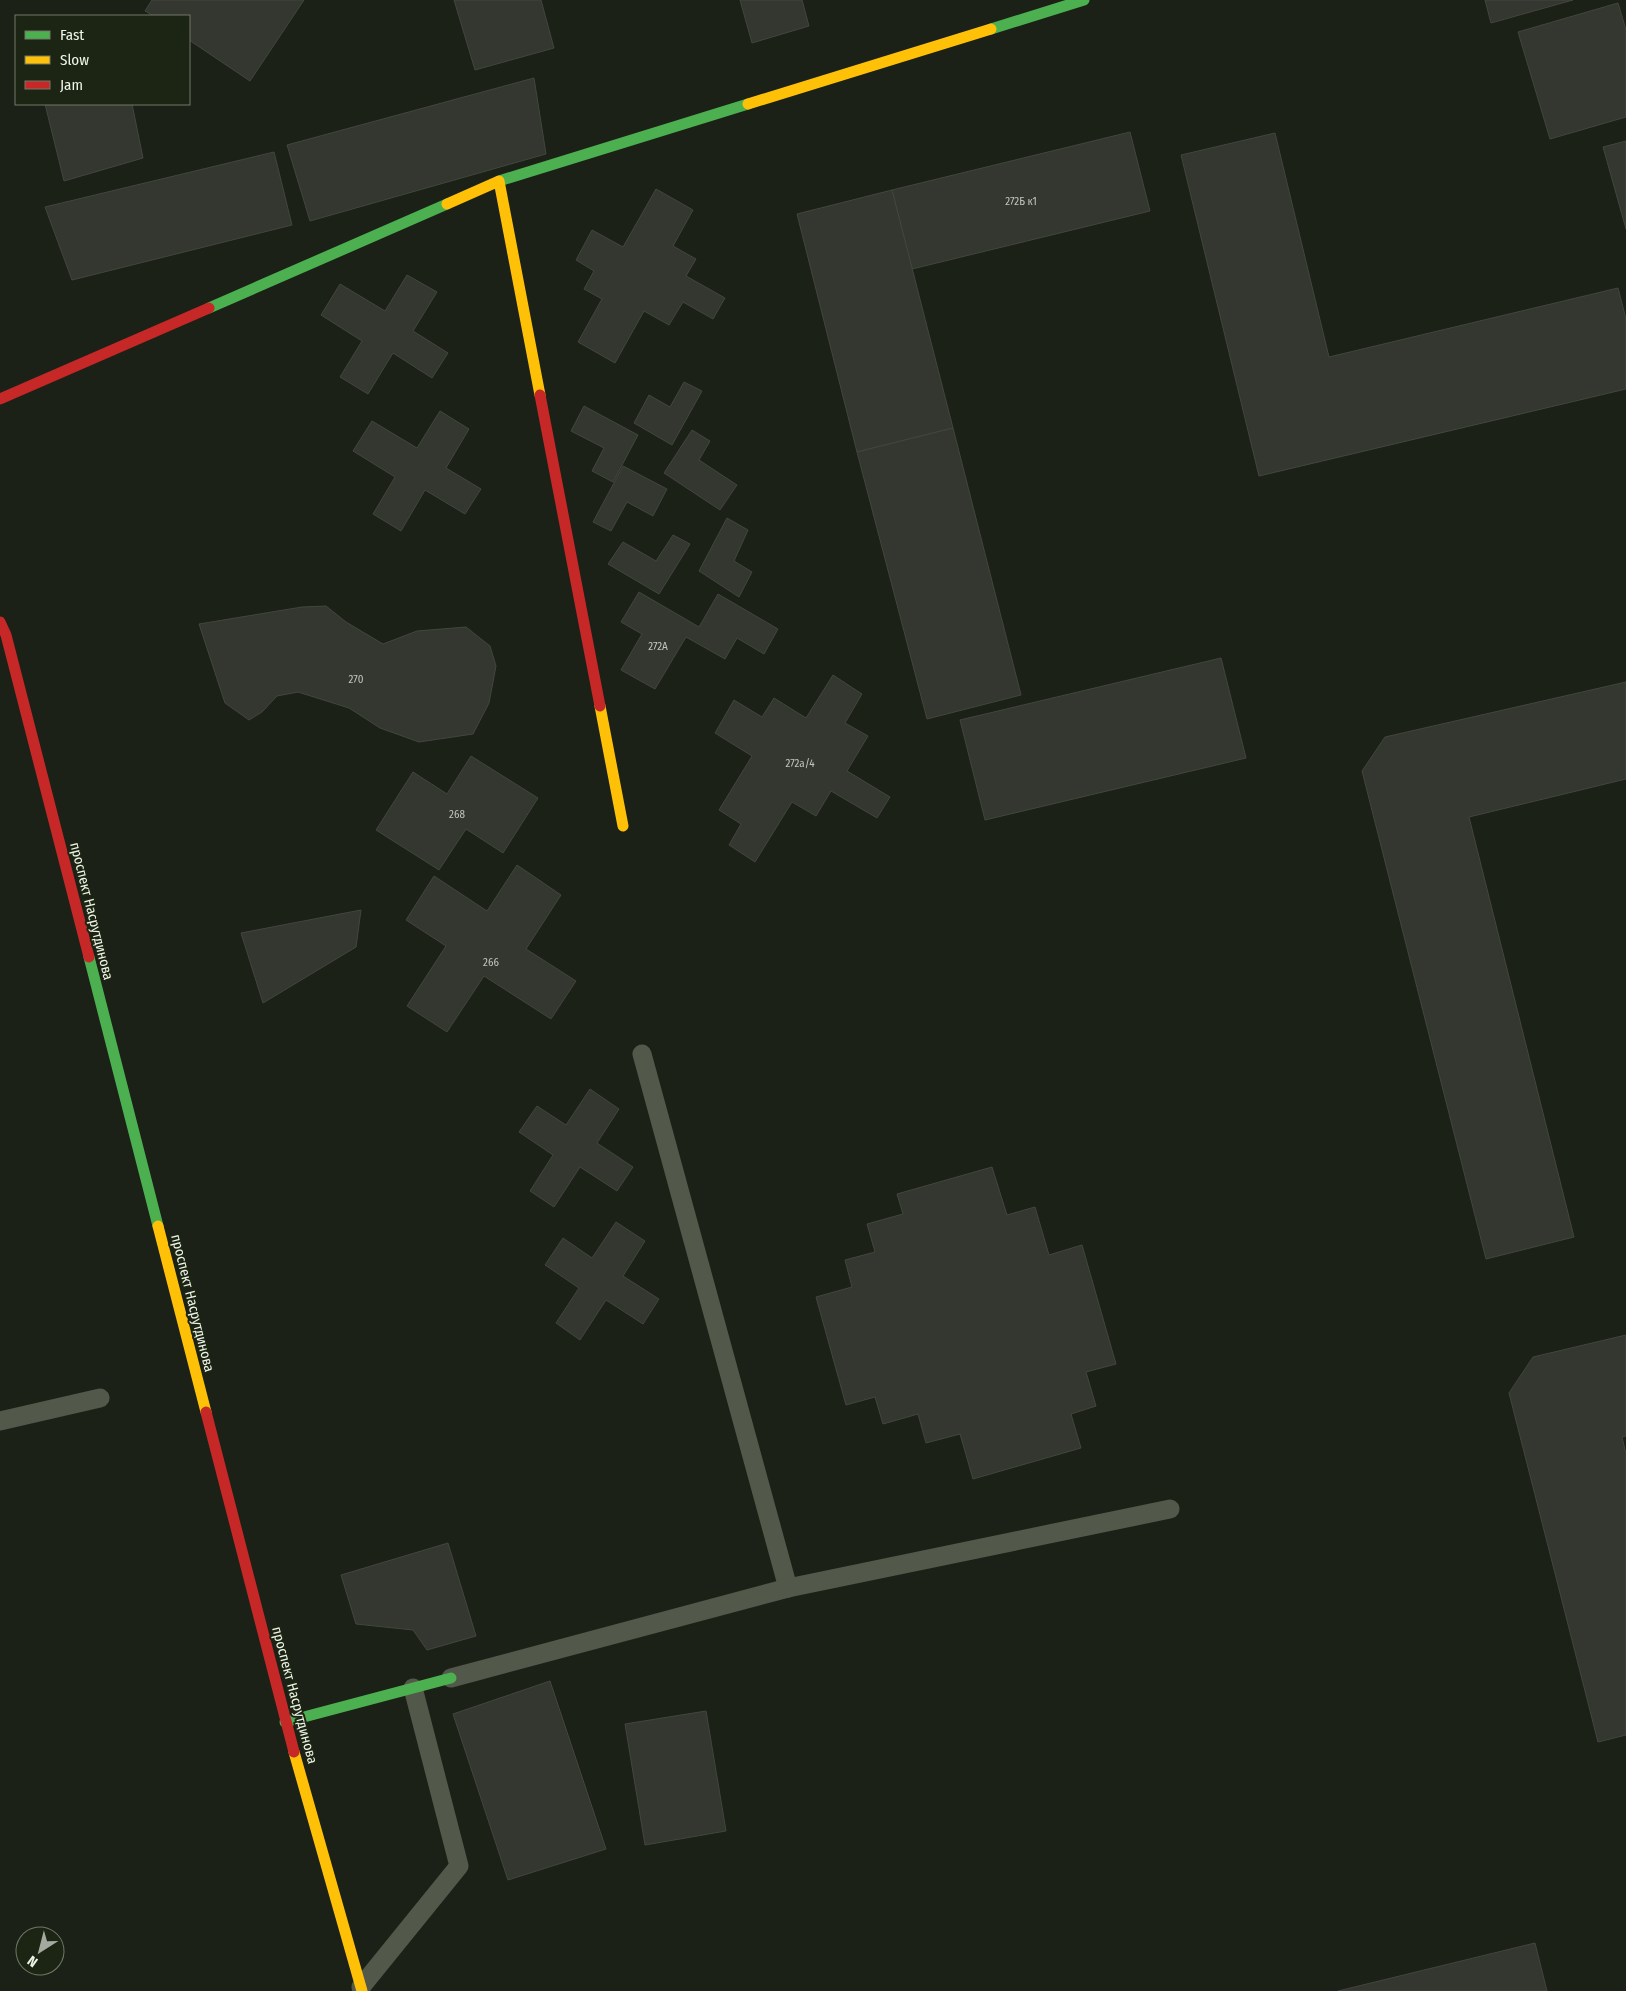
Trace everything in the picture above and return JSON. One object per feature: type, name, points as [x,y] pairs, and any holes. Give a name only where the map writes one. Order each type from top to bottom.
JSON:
[{"type":"street","points":[[0,399],[499,180],[1084,0]]},
{"type":"street","points":[[499,180],[623,826]]},
{"type":"street","name":"проспект Насрутдинова","points":[[0,622],[6,635],[16,673],[285,1722],[361,1989]]},
{"type":"street","points":[[285,1722],[451,1678]]},
{"type":"lane","points":[[642,1054],[788,1588]]},
{"type":"lane","points":[[0,1420],[100,1398]]},
{"type":"lane","points":[[451,1678],[788,1588],[1170,1510]]},
{"type":"lane","points":[[361,1989],[459,1866],[413,1688]]},
{"type":"building","points":[[152,0],[304,0],[250,81],[190,41],[190,15],[152,15],[145,11]]},
{"type":"building","points":[[454,0],[541,0],[554,48],[475,70]]},
{"type":"building","points":[[740,0],[802,0],[809,26],[752,43]]},
{"type":"building","points":[[1485,0],[1573,0],[1491,23]]},
{"type":"building","points":[[1618,3],[1626,30],[1626,117],[1550,139],[1518,32]]},
{"type":"building","points":[[534,78],[546,154],[310,221],[287,145]]},
{"type":"building","points":[[45,105],[132,105],[143,158],[64,181]]},
{"type":"building","points":[[1130,132],[1150,211],[912,269],[892,190]]},
{"type":"building","points":[[1275,133],[1329,357],[1618,288],[1626,319],[1626,389],[1259,476],[1181,155]]},
{"type":"building","points":[[1626,141],[1626,229],[1603,147]]},
{"type":"building","points":[[274,152],[292,225],[72,280],[45,207]]},
{"type":"building","points":[[656,189],[693,210],[673,246],[696,259],[686,276],[725,298],[713,319],[683,302],[669,325],[644,311],[615,363],[578,342],[602,299],[584,289],[594,271],[576,260],[592,230],[623,247]]},
{"type":"building","points":[[892,190],[953,428],[857,452],[797,214]]},
{"type":"building","points":[[407,275],[437,292],[413,331],[448,353],[432,378],[393,353],[368,394],[340,377],[362,341],[321,315],[340,284],[385,311]]},
{"type":"building","points":[[684,382],[702,391],[672,445],[634,423],[649,395],[670,407]]},
{"type":"building","points":[[584,406],[638,435],[613,482],[592,471],[604,448],[571,431]]},
{"type":"building","points":[[440,411],[469,429],[446,468],[481,489],[465,514],[425,490],[401,531],[373,514],[395,477],[353,451],[372,421],[417,448]]},
{"type":"building","points":[[953,428],[1021,695],[927,719],[857,452]]},
{"type":"building","points":[[692,430],[710,441],[699,460],[737,485],[720,510],[664,473]]},
{"type":"building","points":[[623,466],[667,489],[653,516],[627,502],[611,531],[593,522]]},
{"type":"building","points":[[727,518],[748,530],[734,561],[752,572],[739,597],[699,571]]},
{"type":"building","points":[[673,535],[690,544],[659,594],[608,564],[623,542],[656,561]]},
{"type":"building","points":[[639,592],[699,627],[718,594],[778,629],[764,654],[737,638],[725,659],[686,637],[655,689],[621,670],[642,634],[621,622]]},
{"type":"building","points":[[326,606],[346,622],[383,644],[417,631],[466,627],[490,646],[496,666],[489,703],[473,734],[419,742],[380,728],[349,708],[298,692],[277,696],[262,712],[249,720],[225,703],[199,624],[302,607]]},
{"type":"building","points":[[1221,658],[1246,758],[985,820],[960,720]]},
{"type":"building","points":[[833,675],[862,694],[845,723],[868,736],[847,771],[890,797],[877,818],[831,791],[816,816],[792,802],[755,862],[729,845],[741,824],[719,810],[752,756],[715,733],[734,700],[762,717],[774,698],[806,718]]},
{"type":"building","points":[[1626,682],[1626,779],[1469,817],[1574,1237],[1486,1259],[1362,771],[1385,737]]},
{"type":"building","points":[[471,756],[538,798],[503,853],[466,829],[439,870],[376,830],[413,772],[447,794]]},
{"type":"building","points":[[517,865],[561,895],[526,949],[576,981],[551,1019],[484,976],[447,1032],[407,1006],[446,946],[406,920],[434,876],[487,911]]},
{"type":"building","points":[[361,910],[356,947],[263,1003],[241,933]]},
{"type":"building","points":[[590,1089],[619,1109],[597,1143],[633,1167],[617,1191],[580,1167],[554,1207],[530,1191],[553,1155],[519,1132],[537,1106],[566,1125]]},
{"type":"building","points":[[992,1167],[1007,1215],[1035,1207],[1049,1255],[1082,1245],[1116,1364],[1086,1372],[1096,1406],[1071,1414],[1081,1448],[973,1479],[960,1434],[926,1443],[918,1414],[883,1424],[875,1397],[846,1405],[816,1297],[852,1287],[845,1260],[875,1252],[867,1224],[903,1214],[897,1194]]},
{"type":"building","points":[[616,1222],[645,1241],[623,1276],[659,1299],[643,1324],[606,1300],[580,1340],[556,1323],[579,1288],[545,1265],[563,1238],[592,1258]]},
{"type":"building","points":[[1626,1335],[1626,1436],[1622,1437],[1626,1454],[1626,1735],[1598,1742],[1509,1393],[1533,1357]]},
{"type":"building","points":[[448,1543],[476,1636],[427,1650],[413,1630],[356,1624],[341,1575]]},
{"type":"building","points":[[550,1681],[606,1849],[508,1880],[453,1714]]},
{"type":"building","points":[[706,1711],[726,1831],[645,1845],[625,1724]]},
{"type":"building","points":[[1535,1943],[1547,1991],[1338,1991]]},
{"type":"traffic: fast","points":[[991,29],[1084,0]]},
{"type":"traffic: fast","points":[[499,181],[748,104]]},
{"type":"traffic: fast","points":[[209,308],[447,204]]},
{"type":"traffic: fast","points":[[89,957],[158,1226]]},
{"type":"traffic: fast","points":[[285,1722],[451,1678]]},
{"type":"traffic: slow","points":[[748,104],[991,29]]},
{"type":"traffic: slow","points":[[447,204],[499,181],[540,395]]},
{"type":"traffic: slow","points":[[600,706],[623,826]]},
{"type":"traffic: slow","points":[[158,1226],[206,1412]]},
{"type":"traffic: slow","points":[[294,1752],[362,1991]]},
{"type":"traffic: jam","points":[[0,399],[209,308]]},
{"type":"traffic: jam","points":[[540,395],[600,706]]},
{"type":"traffic: jam","points":[[0,622],[6,635],[89,957]]},
{"type":"traffic: jam","points":[[206,1412],[294,1752]]}]
